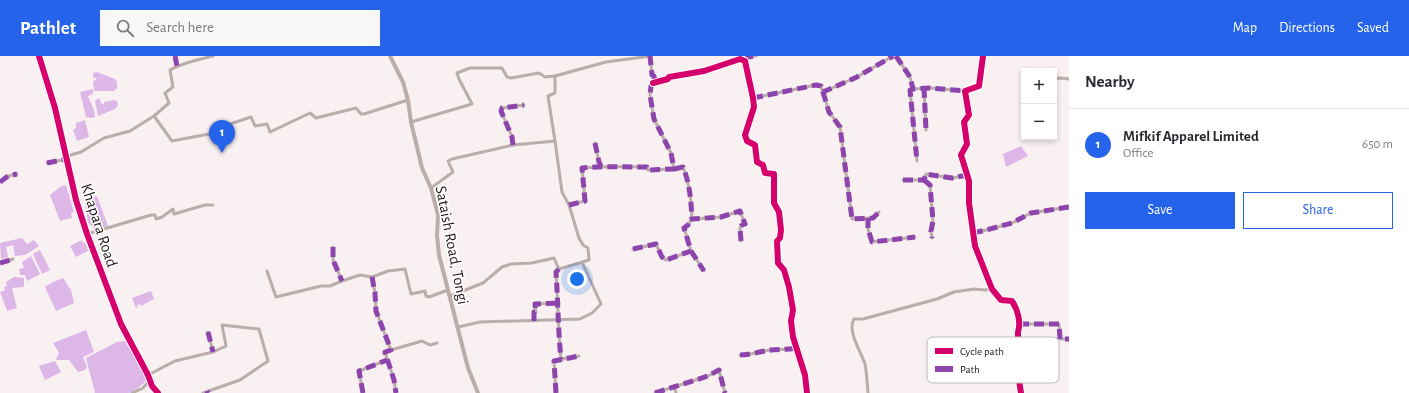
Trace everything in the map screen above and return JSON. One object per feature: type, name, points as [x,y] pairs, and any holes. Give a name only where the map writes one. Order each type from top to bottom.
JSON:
[{"type":"street","name":"Khapara Road","points":[[39,56],[55,108],[76,200],[87,234],[121,324],[148,375],[149,381],[158,393]]},
{"type":"street","points":[[175,56],[177,66]]},
{"type":"street","points":[[47,163],[67,158],[81,152],[104,138],[130,131],[154,116],[170,103],[165,93],[173,87],[170,70],[192,60],[213,56]]},
{"type":"street","name":"Sataish Road, Tongi","points":[[390,56],[403,82],[422,168],[431,188],[438,215],[438,248],[452,310],[458,327],[468,368],[478,393]]},
{"type":"street","points":[[411,122],[472,104],[458,79],[457,73],[470,68],[502,68],[507,77],[511,78],[539,73],[545,77],[555,76],[606,62],[650,56],[652,75],[654,76],[655,80],[650,95],[654,119],[671,153],[674,169]]},
{"type":"street","points":[[745,61],[748,57],[756,56]]},
{"type":"street","points":[[823,92],[858,77],[895,56],[910,77],[913,89]]},
{"type":"street","points":[[917,160],[910,90],[924,88],[965,91],[979,86],[982,56]]},
{"type":"street","points":[[653,83],[668,79],[668,76],[704,71],[740,59],[745,61]]},
{"type":"street","points":[[745,61],[754,98],[754,107],[745,135],[747,141],[755,144],[757,162],[763,165],[765,173],[774,174],[774,203],[779,212],[781,230],[780,238],[777,241],[778,263],[784,270],[789,287],[793,310],[791,321],[793,337],[805,375],[807,393]]},
{"type":"street","points":[[555,76],[556,91],[548,96],[562,192],[569,205],[579,238],[583,245],[588,248],[589,260],[559,269],[556,272],[559,303],[558,330],[561,359]]},
{"type":"street","points":[[1057,78],[1069,80]]},
{"type":"street","points":[[754,98],[816,85],[821,86],[829,112],[840,127],[852,219],[873,218],[879,212]]},
{"type":"street","points":[[924,88],[926,130]]},
{"type":"street","points":[[965,91],[969,115],[964,122],[967,144],[961,155],[969,181],[969,202],[975,246],[992,289],[1001,300],[1012,301],[1017,310],[1019,337]]},
{"type":"street","points":[[154,116],[172,141],[208,134],[224,126],[251,117],[255,126],[267,124],[270,132],[310,113],[316,118],[356,108],[361,114],[364,114],[408,100]]},
{"type":"street","points":[[513,145],[512,137],[501,111],[502,108],[524,105]]},
{"type":"street","points":[[431,188],[453,172],[448,161],[478,152],[513,145],[555,141]]},
{"type":"street","points":[[595,143],[601,166]]},
{"type":"street","points":[[569,205],[585,201],[582,168],[601,166],[647,167],[648,170],[684,167],[691,195],[692,219],[684,228],[691,251],[704,271]]},
{"type":"street","points":[[0,182],[8,176],[17,174]]},
{"type":"street","points":[[924,180],[926,174],[952,178],[967,175]]},
{"type":"street","points":[[903,180],[924,180],[930,184],[933,221],[931,231],[932,238]]},
{"type":"street","points":[[87,234],[151,215],[155,215],[156,219],[162,218],[173,209],[174,214],[205,205],[214,205]]},
{"type":"street","points":[[973,233],[1012,223],[1031,213],[1053,211],[1069,207]]},
{"type":"street","points":[[692,219],[721,217],[740,211],[744,224],[742,224],[740,228],[741,241]]},
{"type":"street","points":[[868,218],[868,229],[872,242],[915,237]]},
{"type":"street","points":[[633,249],[656,244],[662,257],[666,260],[691,251]]},
{"type":"street","points":[[333,246],[333,260],[342,281]]},
{"type":"street","points":[[450,296],[483,283],[502,267],[511,264],[532,263],[554,258],[559,269]]},
{"type":"street","points":[[0,262],[13,259]]},
{"type":"street","points":[[458,327],[480,322],[580,319],[592,313],[600,304],[600,300],[582,262]]},
{"type":"street","points":[[267,272],[276,297],[321,286],[330,286],[360,275],[372,277],[388,271],[405,269],[411,294],[425,291],[426,296],[429,296],[448,290]]},
{"type":"street","points":[[372,277],[376,311],[391,350]]},
{"type":"street","points":[[868,393],[864,364],[855,342],[852,323],[854,319],[863,319],[937,299],[954,292],[974,289],[992,289]]},
{"type":"street","points":[[534,321],[534,312],[536,312],[535,304],[559,303]]},
{"type":"street","points":[[1019,324],[1059,324],[1060,339],[1069,339]]},
{"type":"street","points":[[148,375],[175,361],[213,352],[226,346],[222,325],[259,329],[268,361],[240,380],[203,393]]},
{"type":"street","points":[[208,332],[213,352]]},
{"type":"street","points":[[396,393],[394,380],[385,352],[422,341],[430,346],[437,343]]},
{"type":"street","points":[[740,355],[796,348]]},
{"type":"street","points":[[556,393],[554,361],[579,356]]},
{"type":"street","points":[[363,393],[359,371],[387,360]]},
{"type":"street","points":[[655,393],[708,376],[719,370],[725,393]]},
{"type":"street","points":[[132,393],[142,388],[149,381]]},
{"type":"street","points":[[1019,383],[1021,393]]},
{"type":"street","points":[[674,386],[676,393]]},
{"type":"shaded area","points":[[97,72],[115,79],[117,82],[117,88],[114,91],[94,91],[93,81],[96,80],[95,77],[93,78],[93,73]]},
{"type":"shaded area","points":[[93,89],[93,94],[88,96],[95,114],[95,117],[92,118],[86,117],[80,92]]},
{"type":"shaded area","points":[[99,98],[102,104],[104,104],[104,102],[114,100],[117,101],[118,105],[115,109],[98,116],[95,101]]},
{"type":"shaded area","points":[[85,120],[89,137],[77,141],[73,130],[76,128],[76,123]]},
{"type":"shaded area","points":[[1021,146],[1028,156],[1006,167],[1003,154]]},
{"type":"shaded area","points":[[66,185],[74,212],[71,213],[72,218],[60,221],[50,195],[59,187]]},
{"type":"shaded area","points":[[97,196],[108,226],[95,230],[88,222],[85,203]]},
{"type":"shaded area","points":[[22,238],[27,244],[34,240],[39,246],[25,255],[15,256],[13,245],[6,247],[8,257],[1,259],[0,243]]},
{"type":"shaded area","points":[[82,240],[83,243],[85,242],[88,251],[76,257],[70,246]]},
{"type":"shaded area","points":[[40,250],[50,270],[42,274],[33,254]]},
{"type":"shaded area","points":[[31,256],[40,274],[27,281],[25,275],[20,275],[19,269],[24,268],[22,262]]},
{"type":"shaded area","points":[[14,277],[24,278],[24,287],[12,288],[17,308],[7,311],[0,292],[5,290],[4,287],[7,286],[6,282]]},
{"type":"shaded area","points":[[63,278],[71,290],[74,303],[56,311],[45,287]]},
{"type":"shaded area","points":[[151,291],[154,299],[141,306],[140,304],[137,305],[138,307],[136,308],[132,298]]},
{"type":"shaded area","points":[[86,330],[94,352],[83,357],[87,367],[85,370],[78,372],[69,360],[56,360],[59,353],[53,343]]},
{"type":"shaded area","points":[[125,341],[148,379],[137,389],[129,393],[95,393],[86,358],[117,342]]},
{"type":"shaded area","points":[[55,361],[61,372],[45,380],[39,366]]},
{"type":"marked path","points":[[175,56],[177,66]]},
{"type":"marked path","points":[[569,205],[585,201],[582,168],[647,167],[648,170],[674,169],[671,153],[654,119],[650,95],[651,86],[655,80],[654,76],[652,75],[650,56]]},
{"type":"marked path","points":[[745,61],[748,57],[756,56]]},
{"type":"marked path","points":[[753,98],[816,85],[821,86],[823,92],[857,77],[893,56]]},
{"type":"marked path","points":[[896,56],[910,77],[913,89],[930,88],[965,91]]},
{"type":"marked path","points":[[924,88],[926,130]]},
{"type":"marked path","points":[[913,89],[910,90],[917,161]]},
{"type":"marked path","points":[[823,92],[829,112],[840,127],[852,219],[873,218],[879,212]]},
{"type":"marked path","points":[[513,145],[512,137],[501,111],[502,108],[524,105]]},
{"type":"marked path","points":[[595,143],[601,166]]},
{"type":"marked path","points":[[47,163],[67,159]]},
{"type":"marked path","points":[[674,169],[683,167],[690,193],[692,219],[721,217],[740,211],[745,224],[740,228],[741,241]]},
{"type":"marked path","points":[[0,182],[8,176],[17,174]]},
{"type":"marked path","points":[[903,180],[924,180],[926,174],[952,178],[967,175]]},
{"type":"marked path","points":[[924,180],[930,185],[933,221],[931,231],[932,238]]},
{"type":"marked path","points":[[973,233],[1012,223],[1031,213],[1069,207]]},
{"type":"marked path","points":[[868,218],[868,229],[872,242],[915,237]]},
{"type":"marked path","points":[[633,249],[656,244],[662,257],[666,260],[691,251],[684,228],[692,219]]},
{"type":"marked path","points":[[333,247],[333,260],[342,281]]},
{"type":"marked path","points":[[691,251],[704,271]]},
{"type":"marked path","points":[[0,263],[13,259]]},
{"type":"marked path","points":[[559,269],[556,272],[561,359]]},
{"type":"marked path","points":[[372,277],[376,311],[391,350],[385,352],[394,380],[396,393]]},
{"type":"marked path","points":[[534,321],[534,312],[536,312],[535,304],[559,303]]},
{"type":"marked path","points":[[1019,324],[1059,324],[1060,339],[1069,339]]},
{"type":"marked path","points":[[208,332],[213,352]]},
{"type":"marked path","points":[[740,355],[796,348]]},
{"type":"marked path","points":[[556,393],[554,361],[579,356]]},
{"type":"marked path","points":[[363,393],[359,371],[387,360]]},
{"type":"marked path","points":[[655,393],[708,376],[719,370],[725,393]]},
{"type":"cycle path","points":[[39,56],[55,108],[76,200],[87,234],[121,324],[148,375],[152,386],[158,393]]},
{"type":"cycle path","points":[[983,56],[979,86],[965,91],[969,115],[964,122],[967,144],[961,155],[969,181],[969,203],[975,246],[992,289],[1001,300],[1012,301],[1016,308],[1019,324],[1018,337]]},
{"type":"cycle path","points":[[653,83],[668,79],[669,77],[704,71],[740,59],[745,61],[754,107],[745,135],[747,141],[755,145],[757,162],[763,165],[765,173],[774,174],[774,203],[779,212],[781,230],[780,238],[777,241],[778,263],[784,270],[789,287],[793,310],[791,321],[793,337],[805,375],[807,393]]},
{"type":"cycle path","points":[[1019,383],[1021,393]]},
{"type":"place","name":"Mifkif Apparel Limited","points":[[222,153]]}]
